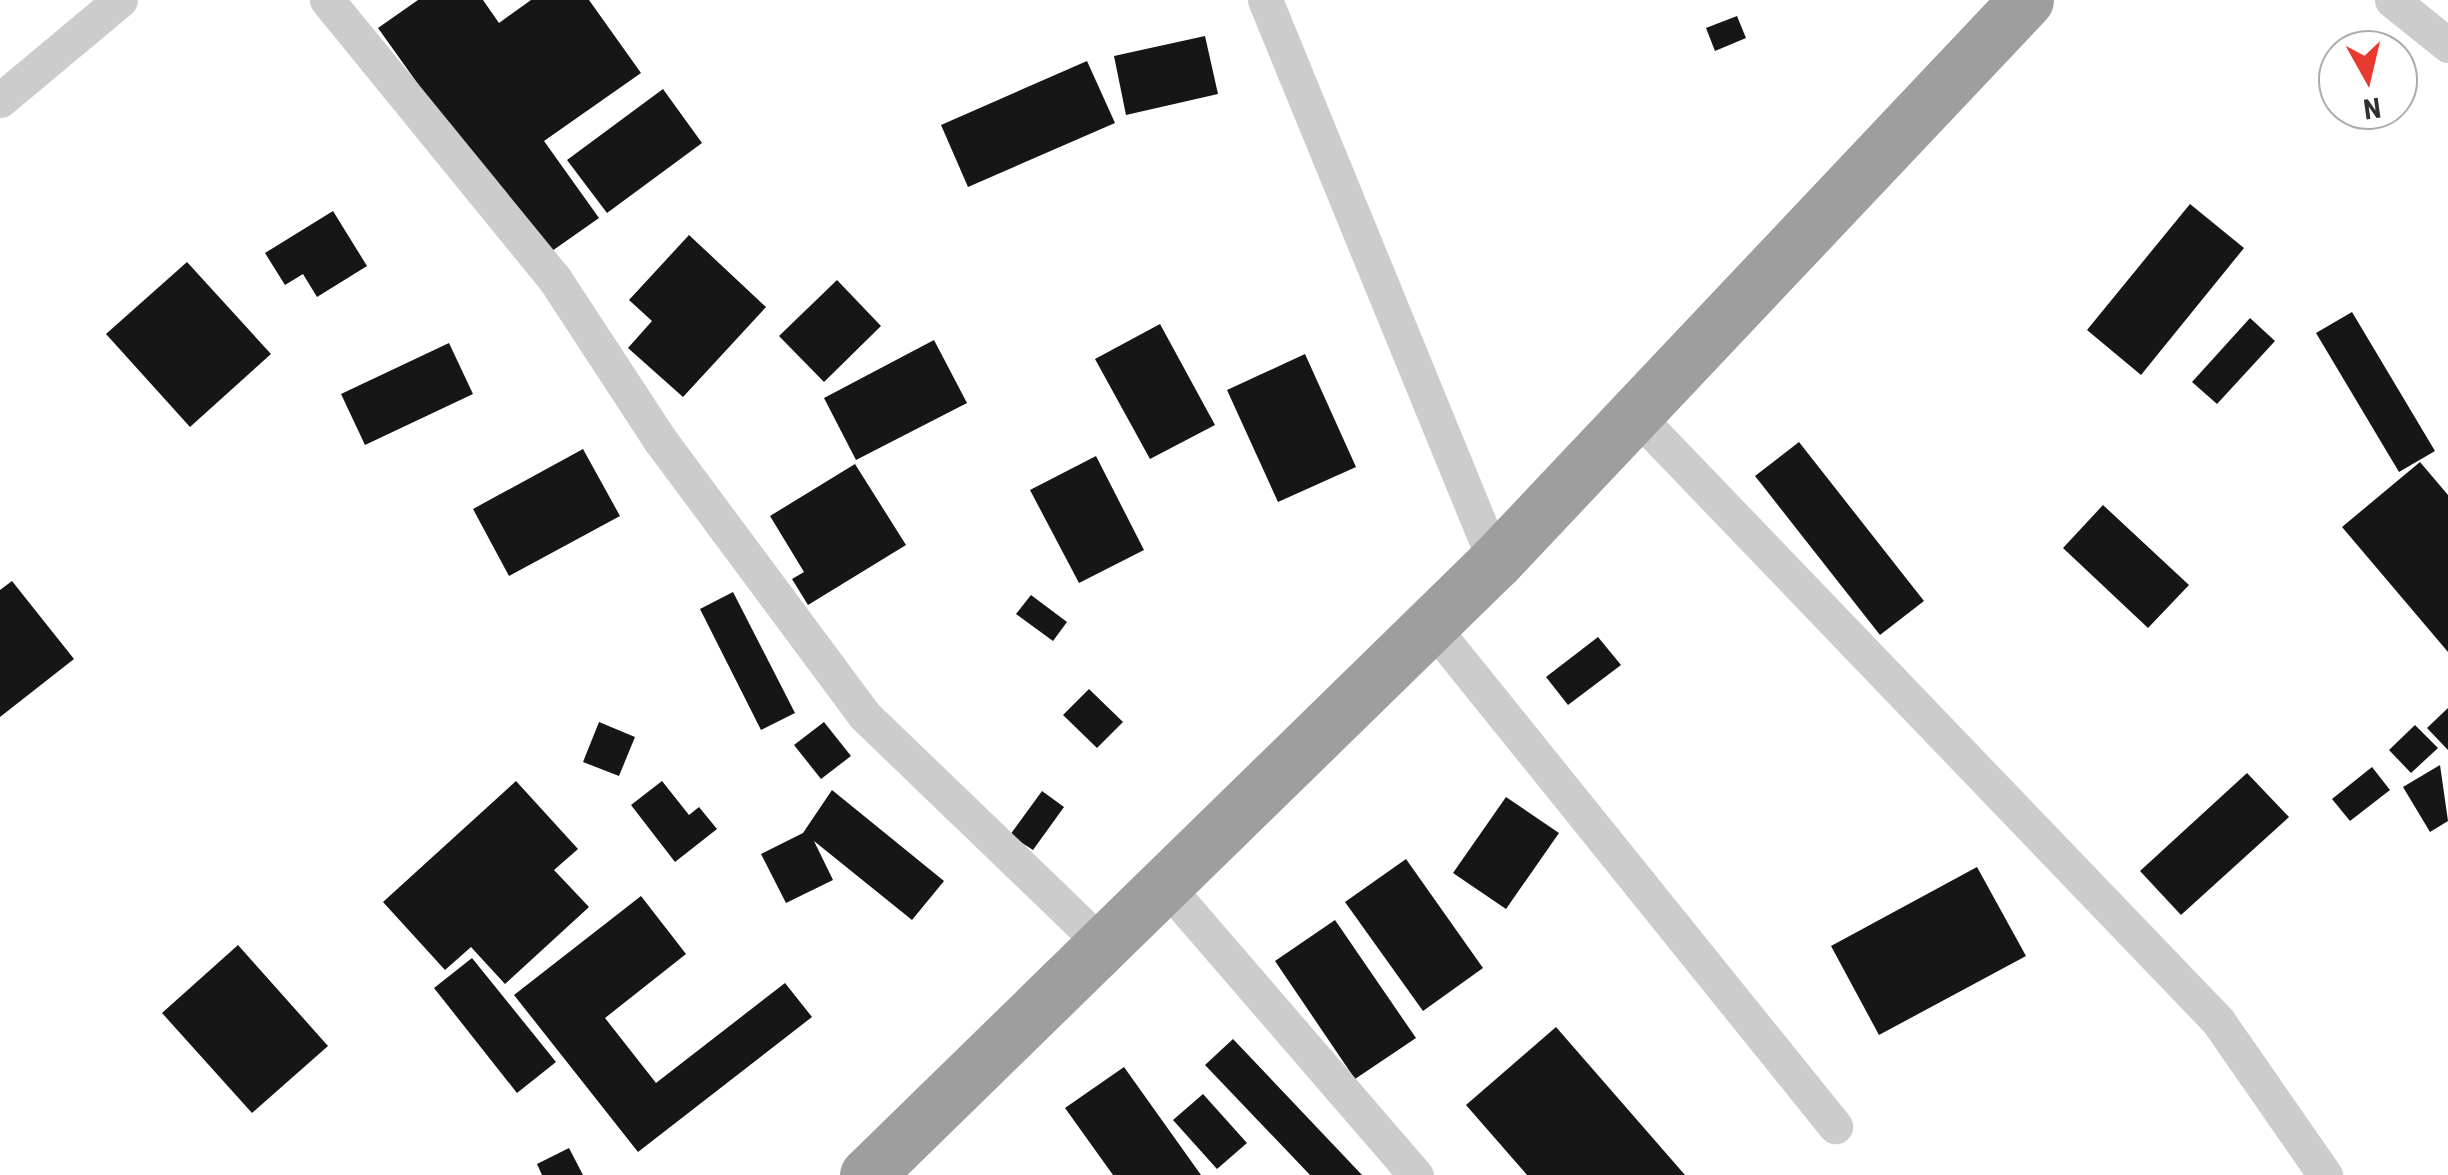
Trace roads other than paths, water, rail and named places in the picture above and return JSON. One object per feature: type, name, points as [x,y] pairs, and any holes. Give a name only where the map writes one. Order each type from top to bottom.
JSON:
[{"type":"highway","points":[[867,1175],[1168,887],[1495,562],[1638,416],[2015,4]]},
{"type":"street","points":[[0,100],[120,0]]},
{"type":"street","points":[[327,0],[554,278],[660,440],[864,715],[1105,947]]},
{"type":"street","points":[[1265,0],[1495,562]]},
{"type":"street","points":[[2392,0],[2448,45]]},
{"type":"street","points":[[1638,416],[2218,1021],[2325,1175]]},
{"type":"street","points":[[1431,625],[1834,1126]]},
{"type":"street","points":[[1168,887],[1416,1175]]}]
